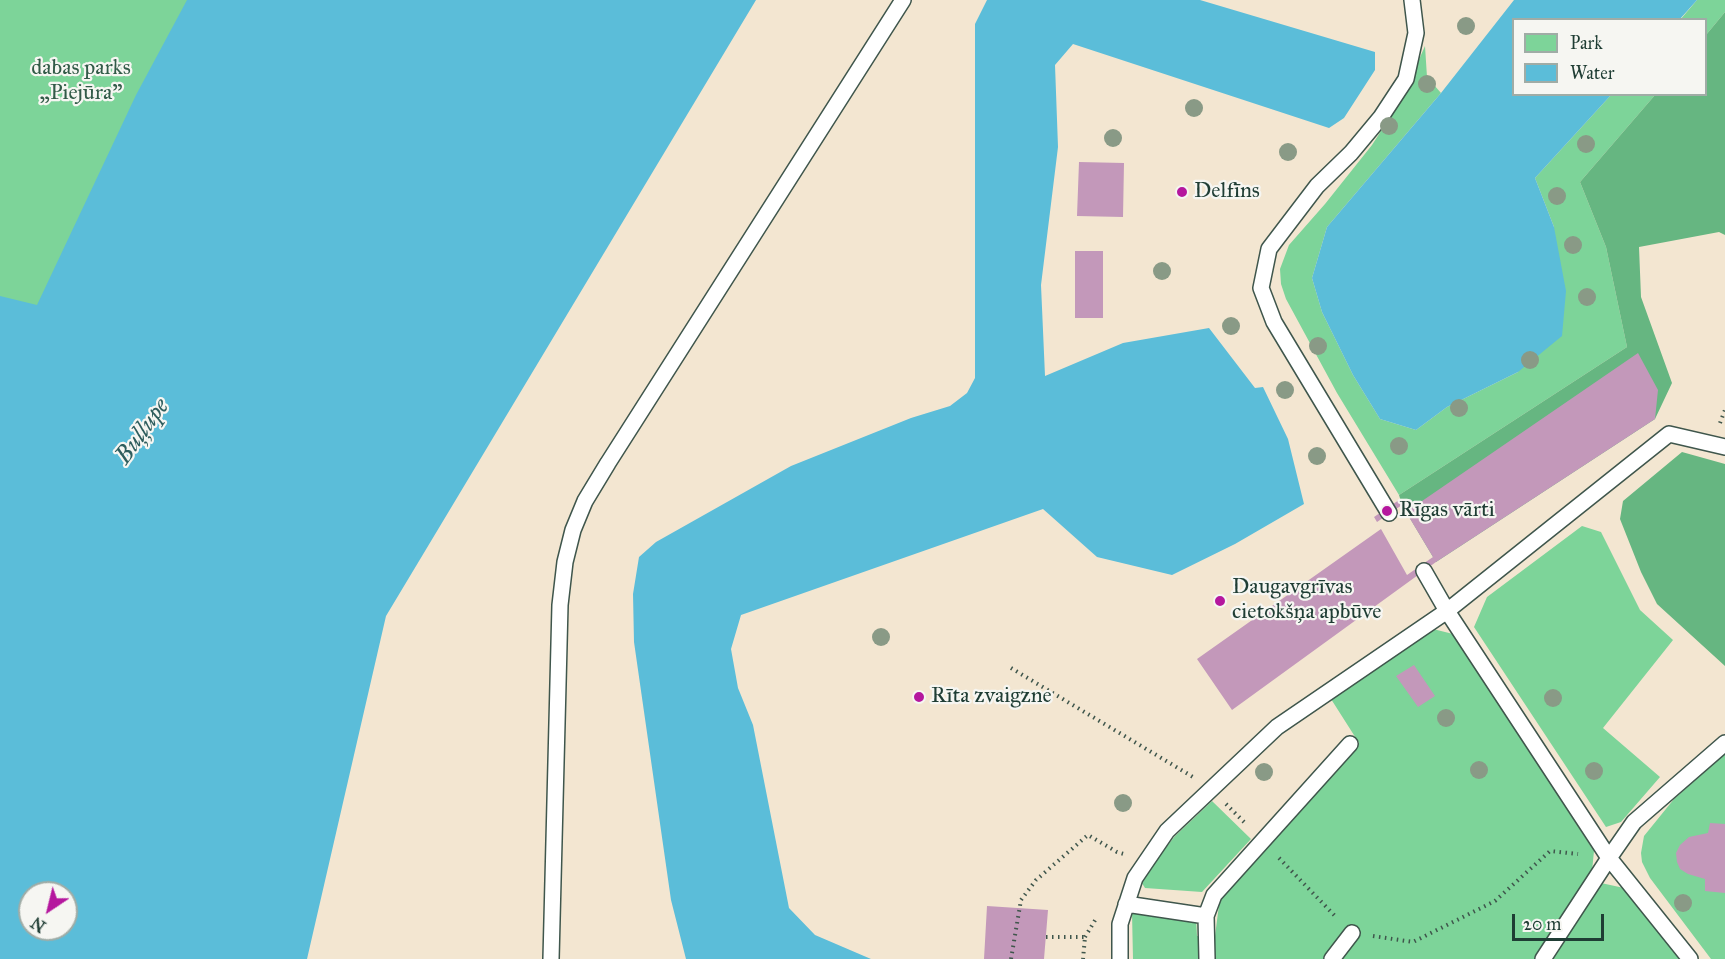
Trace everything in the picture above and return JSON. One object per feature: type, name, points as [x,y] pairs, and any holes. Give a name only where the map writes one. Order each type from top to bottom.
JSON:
[{"type":"lane","points":[[551,959],[560,605],[565,562],[573,530],[585,501],[608,463],[903,0]]},
{"type":"lane","points":[[1389,513],[1274,322],[1261,288],[1269,249],[1317,186],[1351,153],[1381,117],[1406,79],[1416,33],[1412,0]]},
{"type":"lane","points":[[1120,959],[1120,924],[1135,878],[1167,831],[1277,727],[1447,611],[1669,434],[1725,447]]},
{"type":"lane","points":[[1424,571],[1447,611],[1609,858],[1690,959]]},
{"type":"lane","points":[[1543,959],[1634,822],[1725,743]]},
{"type":"lane","points":[[1208,959],[1206,916],[1214,895],[1350,744]]},
{"type":"lane","points":[[1126,904],[1206,916]]},
{"type":"lane","points":[[1332,959],[1352,933]]},
{"type":"path","points":[[1011,668],[1212,789],[1253,831]]},
{"type":"path","points":[[1011,959],[1021,900],[1036,880],[1088,835],[1117,852],[1148,859]]},
{"type":"path","points":[[1278,856],[1352,933],[1413,942],[1495,901],[1550,851],[1609,858]]},
{"type":"path","points":[[1046,937],[1085,937],[1083,959]]},
{"type":"green space","name":"dabas parks „Piejūra”","points":[[0,0],[203,0],[0,486]]},
{"type":"green space","points":[[1697,0],[1725,0],[1725,12],[1707,34],[1707,18],[1682,18]]},
{"type":"green space","points":[[1725,12],[1725,235],[1719,232],[1639,247],[1641,297],[1672,383],[1655,419],[1436,562],[1402,505],[1399,495],[1627,347],[1606,247],[1580,182],[1654,96],[1707,96],[1707,34]]},
{"type":"green space","points":[[1425,46],[1427,77],[1441,93],[1327,227],[1312,278],[1322,312],[1353,375],[1380,419],[1416,430],[1447,407],[1518,372],[1554,227],[1535,178],[1610,96],[1654,96],[1580,182],[1606,247],[1627,347],[1399,495],[1337,393],[1286,299],[1281,284],[1280,269],[1289,245],[1372,145],[1401,100]]},
{"type":"green space","points":[[1682,452],[1725,464],[1725,666],[1657,604],[1641,572],[1620,519],[1623,501]]},
{"type":"green space","points":[[1582,526],[1601,532],[1640,610],[1673,640],[1603,728],[1660,777],[1621,822],[1606,827],[1474,627],[1487,597]]},
{"type":"green space","points":[[1433,629],[1453,634],[1594,851],[1592,871],[1536,959],[1133,959],[1132,913],[1196,918],[1197,936],[1215,936],[1220,897],[1359,743],[1331,699]]},
{"type":"green space","points":[[1725,754],[1725,959],[1711,959],[1650,878],[1642,862],[1641,853],[1644,836],[1674,799]]},
{"type":"green space","points":[[1212,801],[1251,839],[1202,892],[1145,888],[1140,880],[1175,836]]},
{"type":"green space","points":[[1601,883],[1624,888],[1680,959],[1552,959]]},
{"type":"water","name":"Buļļupe","points":[[187,0],[756,0],[386,616],[307,959],[0,959],[0,296],[37,305],[136,95]]},
{"type":"water","points":[[987,0],[1200,0],[1375,52],[1375,70],[1344,118],[1329,128],[1073,44],[1055,65],[1058,147],[1041,285],[1045,376],[1123,343],[1209,328],[1255,388],[1263,387],[1288,439],[1304,504],[1235,544],[1172,575],[1097,557],[1043,509],[741,615],[731,649],[738,688],[753,725],[789,908],[815,935],[871,959],[686,959],[671,900],[634,642],[633,594],[639,557],[656,542],[791,466],[911,418],[950,406],[967,393],[975,378],[975,24]]},
{"type":"water","points":[[1514,0],[1697,0],[1681,18],[1512,18],[1512,96],[1610,96],[1535,178],[1554,227],[1566,291],[1562,336],[1518,372],[1447,407],[1416,430],[1380,419],[1353,375],[1322,312],[1312,278],[1327,227],[1441,93]]},
{"type":"building","points":[[1079,162],[1124,163],[1123,217],[1077,216]]},
{"type":"building","points":[[1075,251],[1103,251],[1103,318],[1075,318]]},
{"type":"building","points":[[1638,353],[1658,390],[1655,419],[1436,562],[1232,710],[1197,659],[1381,529],[1407,575],[1433,557],[1406,512]]},
{"type":"building","name":"Rīgas vārti","points":[[1399,500],[1402,505],[1377,522],[1374,517]]},
{"type":"building","points":[[1414,665],[1435,696],[1418,707],[1396,676]]},
{"type":"building","points":[[1710,823],[1725,824],[1725,893],[1705,891],[1705,879],[1688,874],[1680,869],[1677,862],[1676,853],[1680,845],[1689,837],[1708,833]]},
{"type":"building","points":[[987,906],[1048,910],[1044,959],[984,959]]},
{"type":"place","name":"Delfīns","points":[[1182,192]]},
{"type":"place","name":"Rīgas vārti","points":[[1387,511]]},
{"type":"place","name":"Daugavgrīvas cietokšņa apbūve","points":[[1220,601]]},
{"type":"place","name":"Rīta zvaigzne","points":[[919,697]]}]
